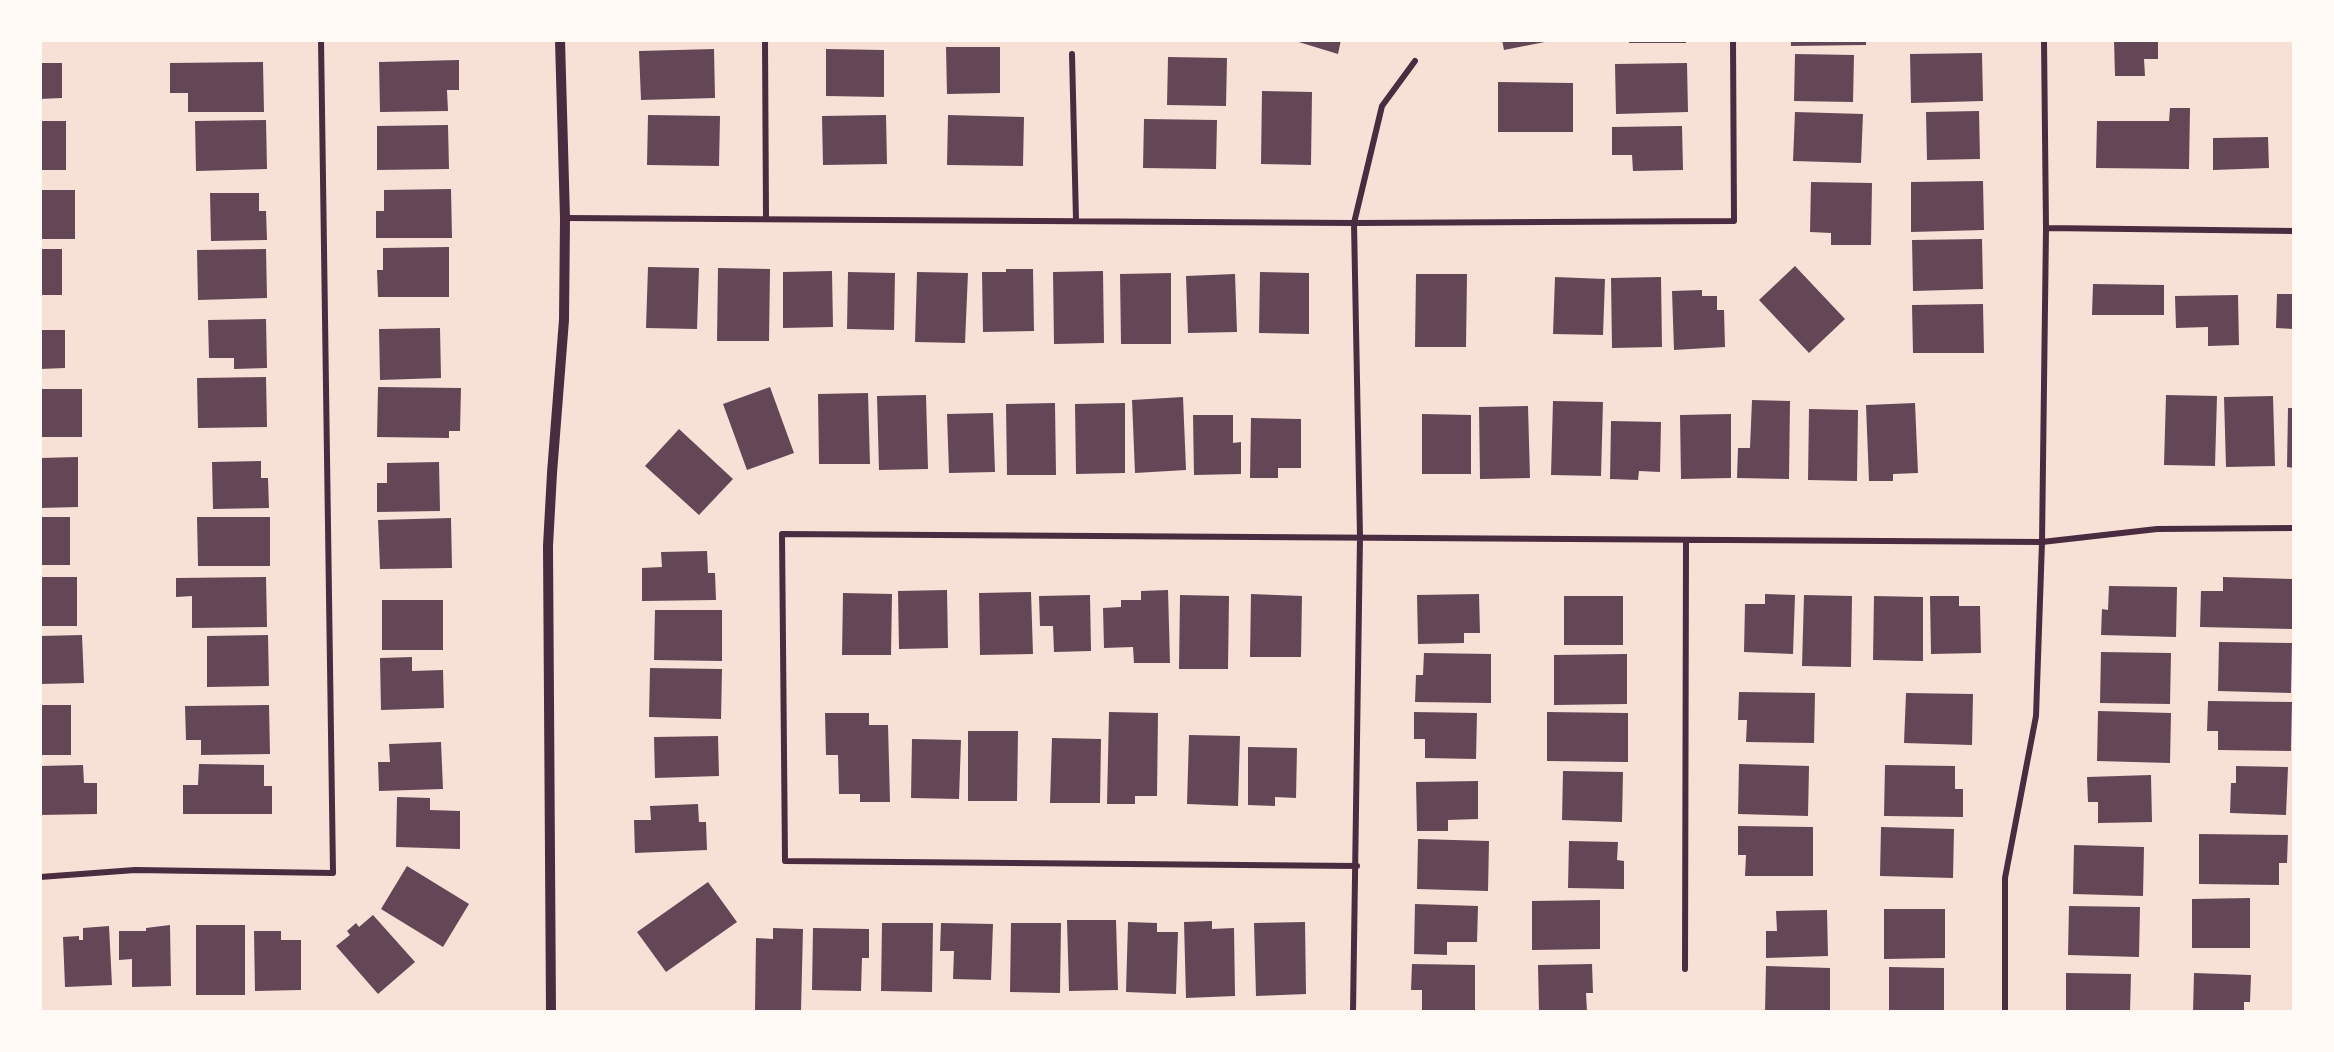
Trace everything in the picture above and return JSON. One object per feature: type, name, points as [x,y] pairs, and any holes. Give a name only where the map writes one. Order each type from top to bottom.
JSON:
[{"type":"street","points":[[40,877],[135,870],[333,873],[321,40]]},
{"type":"street","points":[[551,1011],[548,546],[564,320],[565,218],[560,40]]},
{"type":"street","points":[[765,40],[766,218]]},
{"type":"street","points":[[565,218],[1353,223],[1734,221],[1733,40]]},
{"type":"street","points":[[2005,1011],[2005,878],[2036,716],[2042,542],[2046,228],[2044,40]]},
{"type":"street","points":[[1072,54],[1076,220]]},
{"type":"street","points":[[1353,1011],[1357,866],[1360,537],[1353,223],[1382,106],[1415,61]]},
{"type":"street","points":[[2046,228],[2294,231]]},
{"type":"street","points":[[1357,866],[785,861],[782,534],[2042,542],[2157,529],[2294,528]]},
{"type":"street","points":[[1685,969],[1686,540]]},
{"type":"building","points":[[1292,40],[1341,40],[1338,54]]},
{"type":"building","points":[[1502,40],[1545,40],[1545,42],[1504,50]]},
{"type":"building","points":[[1629,40],[1686,40],[1686,43],[1629,43]]},
{"type":"building","points":[[1791,40],[1866,40],[1866,45],[1791,46]]},
{"type":"building","points":[[2114,40],[2158,40],[2158,59],[2144,59],[2145,76],[2115,76]]},
{"type":"building","points":[[946,47],[1000,47],[1000,93],[947,94]]},
{"type":"building","points":[[714,49],[715,98],[641,100],[639,51]]},
{"type":"building","points":[[826,49],[884,50],[884,97],[826,96]]},
{"type":"building","points":[[1982,53],[1983,101],[1911,103],[1910,54]]},
{"type":"building","points":[[1795,54],[1854,55],[1853,102],[1794,101]]},
{"type":"building","points":[[1168,57],[1227,58],[1226,106],[1167,105]]},
{"type":"building","points":[[459,60],[459,90],[447,90],[448,111],[380,112],[379,62]]},
{"type":"building","points":[[263,62],[264,112],[188,112],[188,93],[170,93],[170,63]]},
{"type":"building","points":[[40,63],[62,63],[62,98],[40,99]]},
{"type":"building","points":[[1687,63],[1688,112],[1616,114],[1615,64]]},
{"type":"building","points":[[1498,82],[1573,83],[1573,132],[1498,132]]},
{"type":"building","points":[[1262,91],[1312,92],[1311,165],[1261,164]]},
{"type":"building","points":[[2170,108],[2190,108],[2189,169],[2096,168],[2097,121],[2169,121]]},
{"type":"building","points":[[1979,111],[1980,159],[1927,160],[1926,112]]},
{"type":"building","points":[[1795,112],[1863,114],[1861,163],[1793,161]]},
{"type":"building","points":[[648,115],[720,116],[719,166],[647,165]]},
{"type":"building","points":[[886,115],[887,164],[823,165],[822,116]]},
{"type":"building","points":[[948,115],[1024,117],[1023,166],[947,165]]},
{"type":"building","points":[[1144,119],[1217,120],[1216,169],[1143,168]]},
{"type":"building","points":[[266,120],[267,169],[196,171],[195,121]]},
{"type":"building","points":[[40,121],[66,121],[66,170],[40,170]]},
{"type":"building","points":[[448,125],[449,169],[377,170],[377,126]]},
{"type":"building","points":[[1682,126],[1683,170],[1633,171],[1632,155],[1612,155],[1612,127]]},
{"type":"building","points":[[2268,137],[2269,168],[2213,170],[2213,138]]},
{"type":"building","points":[[1983,181],[1984,230],[1911,232],[1911,182]]},
{"type":"building","points":[[1811,182],[1872,183],[1871,245],[1831,245],[1831,233],[1810,232]]},
{"type":"building","points":[[451,189],[452,238],[376,238],[376,211],[384,211],[384,190]]},
{"type":"building","points":[[40,190],[75,190],[75,239],[40,239]]},
{"type":"building","points":[[210,193],[259,193],[259,211],[266,211],[267,240],[211,241]]},
{"type":"building","points":[[1982,239],[1983,289],[1913,291],[1912,240]]},
{"type":"building","points":[[449,247],[449,297],[378,297],[377,270],[383,270],[383,248]]},
{"type":"building","points":[[40,249],[62,249],[62,295],[40,295]]},
{"type":"building","points":[[266,249],[267,298],[198,300],[197,250]]},
{"type":"building","points":[[1795,266],[1845,319],[1809,353],[1759,300]]},
{"type":"building","points":[[648,267],[699,268],[697,329],[646,328]]},
{"type":"building","points":[[718,268],[770,269],[769,341],[717,341]]},
{"type":"building","points":[[1006,269],[1033,269],[1034,331],[983,332],[982,272],[1006,272]]},
{"type":"building","points":[[832,271],[833,327],[783,328],[783,272]]},
{"type":"building","points":[[1103,271],[1104,343],[1054,344],[1053,272]]},
{"type":"building","points":[[848,272],[895,273],[894,330],[847,329]]},
{"type":"building","points":[[917,272],[968,273],[965,343],[915,342]]},
{"type":"building","points":[[1260,272],[1309,273],[1309,334],[1259,333]]},
{"type":"building","points":[[1171,273],[1171,344],[1121,344],[1120,274]]},
{"type":"building","points":[[1235,274],[1237,332],[1188,333],[1186,276]]},
{"type":"building","points":[[1416,274],[1467,274],[1466,347],[1415,347]]},
{"type":"building","points":[[1555,277],[1605,279],[1603,335],[1553,334]]},
{"type":"building","points":[[1661,277],[1662,347],[1612,348],[1611,278]]},
{"type":"building","points":[[2093,284],[2164,285],[2164,315],[2092,315]]},
{"type":"building","points":[[1702,290],[1702,296],[1717,296],[1717,310],[1724,310],[1725,347],[1674,350],[1672,291]]},
{"type":"building","points":[[2277,294],[2294,294],[2294,329],[2276,328]]},
{"type":"building","points":[[2238,295],[2239,345],[2208,346],[2208,327],[2176,328],[2175,296]]},
{"type":"building","points":[[1983,304],[1984,353],[1913,353],[1912,305]]},
{"type":"building","points":[[266,319],[267,368],[234,369],[234,358],[209,358],[208,320]]},
{"type":"building","points":[[440,328],[441,378],[380,380],[379,329]]},
{"type":"building","points":[[40,330],[65,330],[65,368],[40,369]]},
{"type":"building","points":[[266,377],[267,427],[198,428],[197,378]]},
{"type":"building","points":[[378,387],[461,388],[460,431],[449,431],[449,438],[377,437]]},
{"type":"building","points":[[770,387],[794,453],[747,470],[723,404]]},
{"type":"building","points":[[40,389],[82,389],[82,437],[40,437]]},
{"type":"building","points":[[868,393],[870,464],[819,464],[818,394]]},
{"type":"building","points":[[926,395],[928,469],[879,470],[877,396]]},
{"type":"building","points":[[2166,395],[2217,396],[2215,466],[2164,465]]},
{"type":"building","points":[[2273,396],[2275,466],[2226,467],[2224,397]]},
{"type":"building","points":[[1183,397],[1186,470],[1135,473],[1132,400]]},
{"type":"building","points":[[1752,400],[1790,401],[1789,479],[1737,478],[1738,448],[1750,448]]},
{"type":"building","points":[[1553,401],[1603,402],[1601,476],[1551,475]]},
{"type":"building","points":[[1055,403],[1056,475],[1007,475],[1006,404]]},
{"type":"building","points":[[1125,403],[1125,473],[1076,474],[1075,404]]},
{"type":"building","points":[[1915,403],[1918,473],[1893,474],[1893,481],[1869,481],[1866,405]]},
{"type":"building","points":[[1528,406],[1530,478],[1480,479],[1479,407]]},
{"type":"building","points":[[2288,408],[2294,408],[2294,468],[2287,467]]},
{"type":"building","points":[[1809,409],[1858,410],[1857,481],[1808,480]]},
{"type":"building","points":[[993,413],[995,472],[949,473],[947,414]]},
{"type":"building","points":[[1422,414],[1471,415],[1471,474],[1422,474]]},
{"type":"building","points":[[1731,414],[1731,478],[1681,479],[1680,415]]},
{"type":"building","points":[[1193,415],[1233,415],[1233,443],[1241,442],[1241,474],[1194,475]]},
{"type":"building","points":[[1251,418],[1301,419],[1301,468],[1278,468],[1278,478],[1250,478]]},
{"type":"building","points":[[1611,421],[1661,422],[1660,472],[1639,471],[1638,480],[1610,479]]},
{"type":"building","points":[[679,429],[733,479],[699,515],[645,466]]},
{"type":"building","points":[[78,457],[78,507],[40,508],[40,458]]},
{"type":"building","points":[[261,461],[261,478],[268,478],[269,508],[213,509],[212,462]]},
{"type":"building","points":[[439,462],[440,511],[377,512],[377,483],[387,483],[387,463]]},
{"type":"building","points":[[40,517],[70,517],[70,565],[40,565]]},
{"type":"building","points":[[197,517],[270,517],[270,566],[198,566]]},
{"type":"building","points":[[451,518],[452,568],[380,569],[378,520]]},
{"type":"building","points":[[707,551],[708,573],[715,573],[716,600],[642,601],[642,568],[662,567],[661,552]]},
{"type":"building","points":[[40,577],[77,577],[77,626],[40,626]]},
{"type":"building","points":[[266,577],[267,627],[192,628],[192,596],[176,597],[176,578]]},
{"type":"building","points":[[2223,577],[2293,579],[2292,629],[2200,627],[2201,591],[2223,591]]},
{"type":"building","points":[[2109,586],[2177,587],[2176,637],[2101,635],[2102,609],[2108,610]]},
{"type":"building","points":[[947,590],[948,648],[899,649],[898,591]]},
{"type":"building","points":[[1168,590],[1170,663],[1134,663],[1133,647],[1104,648],[1103,608],[1121,607],[1121,600],[1141,600],[1141,591]]},
{"type":"building","points":[[1031,592],[1033,654],[980,655],[979,593]]},
{"type":"building","points":[[843,593],[892,594],[891,655],[842,655]]},
{"type":"building","points":[[1251,594],[1302,596],[1301,657],[1250,657]]},
{"type":"building","points":[[1479,594],[1480,633],[1464,633],[1464,643],[1418,644],[1417,595]]},
{"type":"building","points":[[1765,594],[1795,595],[1793,654],[1744,652],[1745,604],[1765,604]]},
{"type":"building","points":[[1090,595],[1091,651],[1054,652],[1053,626],[1040,626],[1039,596]]},
{"type":"building","points":[[1180,595],[1229,596],[1228,669],[1179,669]]},
{"type":"building","points":[[1804,595],[1852,596],[1851,667],[1802,666]]},
{"type":"building","points":[[1564,596],[1623,596],[1623,645],[1564,645]]},
{"type":"building","points":[[1874,596],[1923,597],[1923,661],[1873,660]]},
{"type":"building","points":[[1930,596],[1959,596],[1959,606],[1980,606],[1981,653],[1931,654]]},
{"type":"building","points":[[382,600],[443,600],[443,650],[382,650]]},
{"type":"building","points":[[655,610],[722,610],[722,661],[654,660]]},
{"type":"building","points":[[82,635],[84,683],[40,684],[40,636]]},
{"type":"building","points":[[268,635],[269,686],[207,687],[207,636]]},
{"type":"building","points":[[2219,642],[2292,643],[2291,693],[2218,691]]},
{"type":"building","points":[[2101,652],[2171,653],[2170,704],[2100,703]]},
{"type":"building","points":[[1424,653],[1491,654],[1491,703],[1415,702],[1416,675],[1423,675]]},
{"type":"building","points":[[1627,654],[1627,704],[1554,705],[1554,655]]},
{"type":"building","points":[[412,657],[412,671],[443,670],[444,708],[381,710],[380,658]]},
{"type":"building","points":[[650,668],[722,669],[721,719],[649,717]]},
{"type":"building","points":[[1739,692],[1815,693],[1814,743],[1746,742],[1747,720],[1738,720]]},
{"type":"building","points":[[1906,693],[1973,694],[1972,745],[1904,743]]},
{"type":"building","points":[[2208,701],[2292,702],[2291,751],[2218,750],[2218,731],[2207,731]]},
{"type":"building","points":[[40,705],[71,705],[71,755],[40,755]]},
{"type":"building","points":[[269,705],[270,754],[201,755],[201,740],[186,740],[185,706]]},
{"type":"building","points":[[2098,711],[2171,713],[2170,763],[2097,761]]},
{"type":"building","points":[[1109,712],[1158,713],[1157,796],[1135,796],[1135,804],[1107,804]]},
{"type":"building","points":[[1414,712],[1477,713],[1476,759],[1425,758],[1425,739],[1414,739]]},
{"type":"building","points":[[1547,712],[1628,713],[1628,762],[1547,761]]},
{"type":"building","points":[[825,713],[869,713],[869,725],[888,725],[890,802],[860,802],[860,794],[839,794],[838,755],[826,755]]},
{"type":"building","points":[[968,731],[1018,731],[1017,801],[968,801]]},
{"type":"building","points":[[1189,735],[1240,736],[1238,806],[1187,804]]},
{"type":"building","points":[[718,736],[719,776],[655,778],[654,737]]},
{"type":"building","points":[[1052,738],[1101,739],[1100,803],[1050,803]]},
{"type":"building","points":[[912,739],[961,740],[959,799],[911,798]]},
{"type":"building","points":[[441,742],[443,789],[379,791],[378,762],[390,762],[389,744]]},
{"type":"building","points":[[1248,747],[1297,748],[1296,798],[1275,797],[1275,806],[1248,805]]},
{"type":"building","points":[[199,764],[264,765],[264,786],[272,786],[272,814],[183,814],[183,785],[198,785]]},
{"type":"building","points":[[1739,764],[1809,766],[1808,816],[1738,814]]},
{"type":"building","points":[[83,765],[84,783],[97,783],[97,814],[40,815],[40,766]]},
{"type":"building","points":[[1885,765],[1955,766],[1955,789],[1963,789],[1963,817],[1884,816]]},
{"type":"building","points":[[2236,766],[2288,767],[2286,815],[2230,813],[2231,783],[2236,783]]},
{"type":"building","points":[[1563,771],[1623,772],[1622,822],[1562,820]]},
{"type":"building","points":[[2151,775],[2152,822],[2098,823],[2098,802],[2088,802],[2087,777]]},
{"type":"building","points":[[1478,781],[1478,819],[1448,820],[1448,831],[1417,831],[1416,782]]},
{"type":"building","points":[[397,797],[430,798],[430,810],[460,811],[460,849],[396,847]]},
{"type":"building","points":[[698,804],[699,822],[706,822],[707,850],[635,853],[634,820],[651,820],[650,806]]},
{"type":"building","points":[[1738,826],[1813,827],[1813,876],[1745,876],[1746,855],[1738,855]]},
{"type":"building","points":[[1881,827],[1954,829],[1953,878],[1880,876]]},
{"type":"building","points":[[2199,834],[2288,835],[2287,863],[2279,863],[2279,885],[2199,884]]},
{"type":"building","points":[[1418,839],[1489,841],[1488,891],[1417,889]]},
{"type":"building","points":[[1569,841],[1618,842],[1617,860],[1624,861],[1624,889],[1568,888]]},
{"type":"building","points":[[2074,845],[2144,847],[2143,896],[2073,894]]},
{"type":"building","points":[[407,866],[469,904],[443,947],[381,909]]},
{"type":"building","points":[[708,882],[737,922],[666,972],[637,932]]},
{"type":"building","points":[[2250,898],[2250,948],[2192,948],[2192,899]]},
{"type":"building","points":[[1600,900],[1600,949],[1532,950],[1532,901]]},
{"type":"building","points":[[1415,904],[1478,906],[1477,942],[1447,942],[1447,955],[1414,954]]},
{"type":"building","points":[[2069,906],[2140,907],[2139,957],[2068,955]]},
{"type":"building","points":[[1884,909],[1945,909],[1945,958],[1884,959]]},
{"type":"building","points":[[1827,910],[1828,956],[1766,958],[1766,931],[1777,931],[1776,911]]},
{"type":"building","points":[[373,915],[415,962],[378,994],[336,946],[350,935],[347,931],[356,923],[359,927]]},
{"type":"building","points":[[1067,920],[1116,920],[1118,990],[1069,991]]},
{"type":"building","points":[[1212,921],[1212,929],[1234,928],[1235,996],[1186,998],[1184,922]]},
{"type":"building","points":[[1128,922],[1157,923],[1157,932],[1178,932],[1176,994],[1126,992]]},
{"type":"building","points":[[1305,922],[1306,994],[1256,996],[1254,923]]},
{"type":"building","points":[[882,923],[933,923],[932,992],[881,991]]},
{"type":"building","points":[[941,923],[993,924],[991,980],[953,979],[954,951],[940,951]]},
{"type":"building","points":[[1011,923],[1061,923],[1060,993],[1010,992]]},
{"type":"building","points":[[170,925],[171,986],[132,987],[132,959],[119,960],[119,931],[146,931],[146,928]]},
{"type":"building","points":[[196,925],[245,925],[245,995],[196,995]]},
{"type":"building","points":[[109,926],[112,985],[65,987],[63,937],[79,936],[79,940],[83,940],[83,928]]},
{"type":"building","points":[[773,928],[803,929],[801,1010],[755,1010],[756,938],[773,939]]},
{"type":"building","points":[[813,928],[869,929],[869,958],[862,958],[861,991],[812,990]]},
{"type":"building","points":[[254,931],[281,931],[281,940],[301,940],[301,990],[255,991]]},
{"type":"building","points":[[1412,964],[1475,965],[1475,1011],[1422,1011],[1422,990],[1411,990]]},
{"type":"building","points":[[1592,964],[1593,993],[1586,993],[1587,1012],[1539,1012],[1538,965]]},
{"type":"building","points":[[1766,966],[1830,968],[1830,1012],[1765,1012]]},
{"type":"building","points":[[1889,967],[1944,968],[1944,1012],[1889,1012]]},
{"type":"building","points":[[2066,973],[2131,974],[2130,1012],[2066,1012]]},
{"type":"building","points":[[2194,973],[2251,975],[2250,1002],[2244,1002],[2244,1012],[2193,1012]]}]
